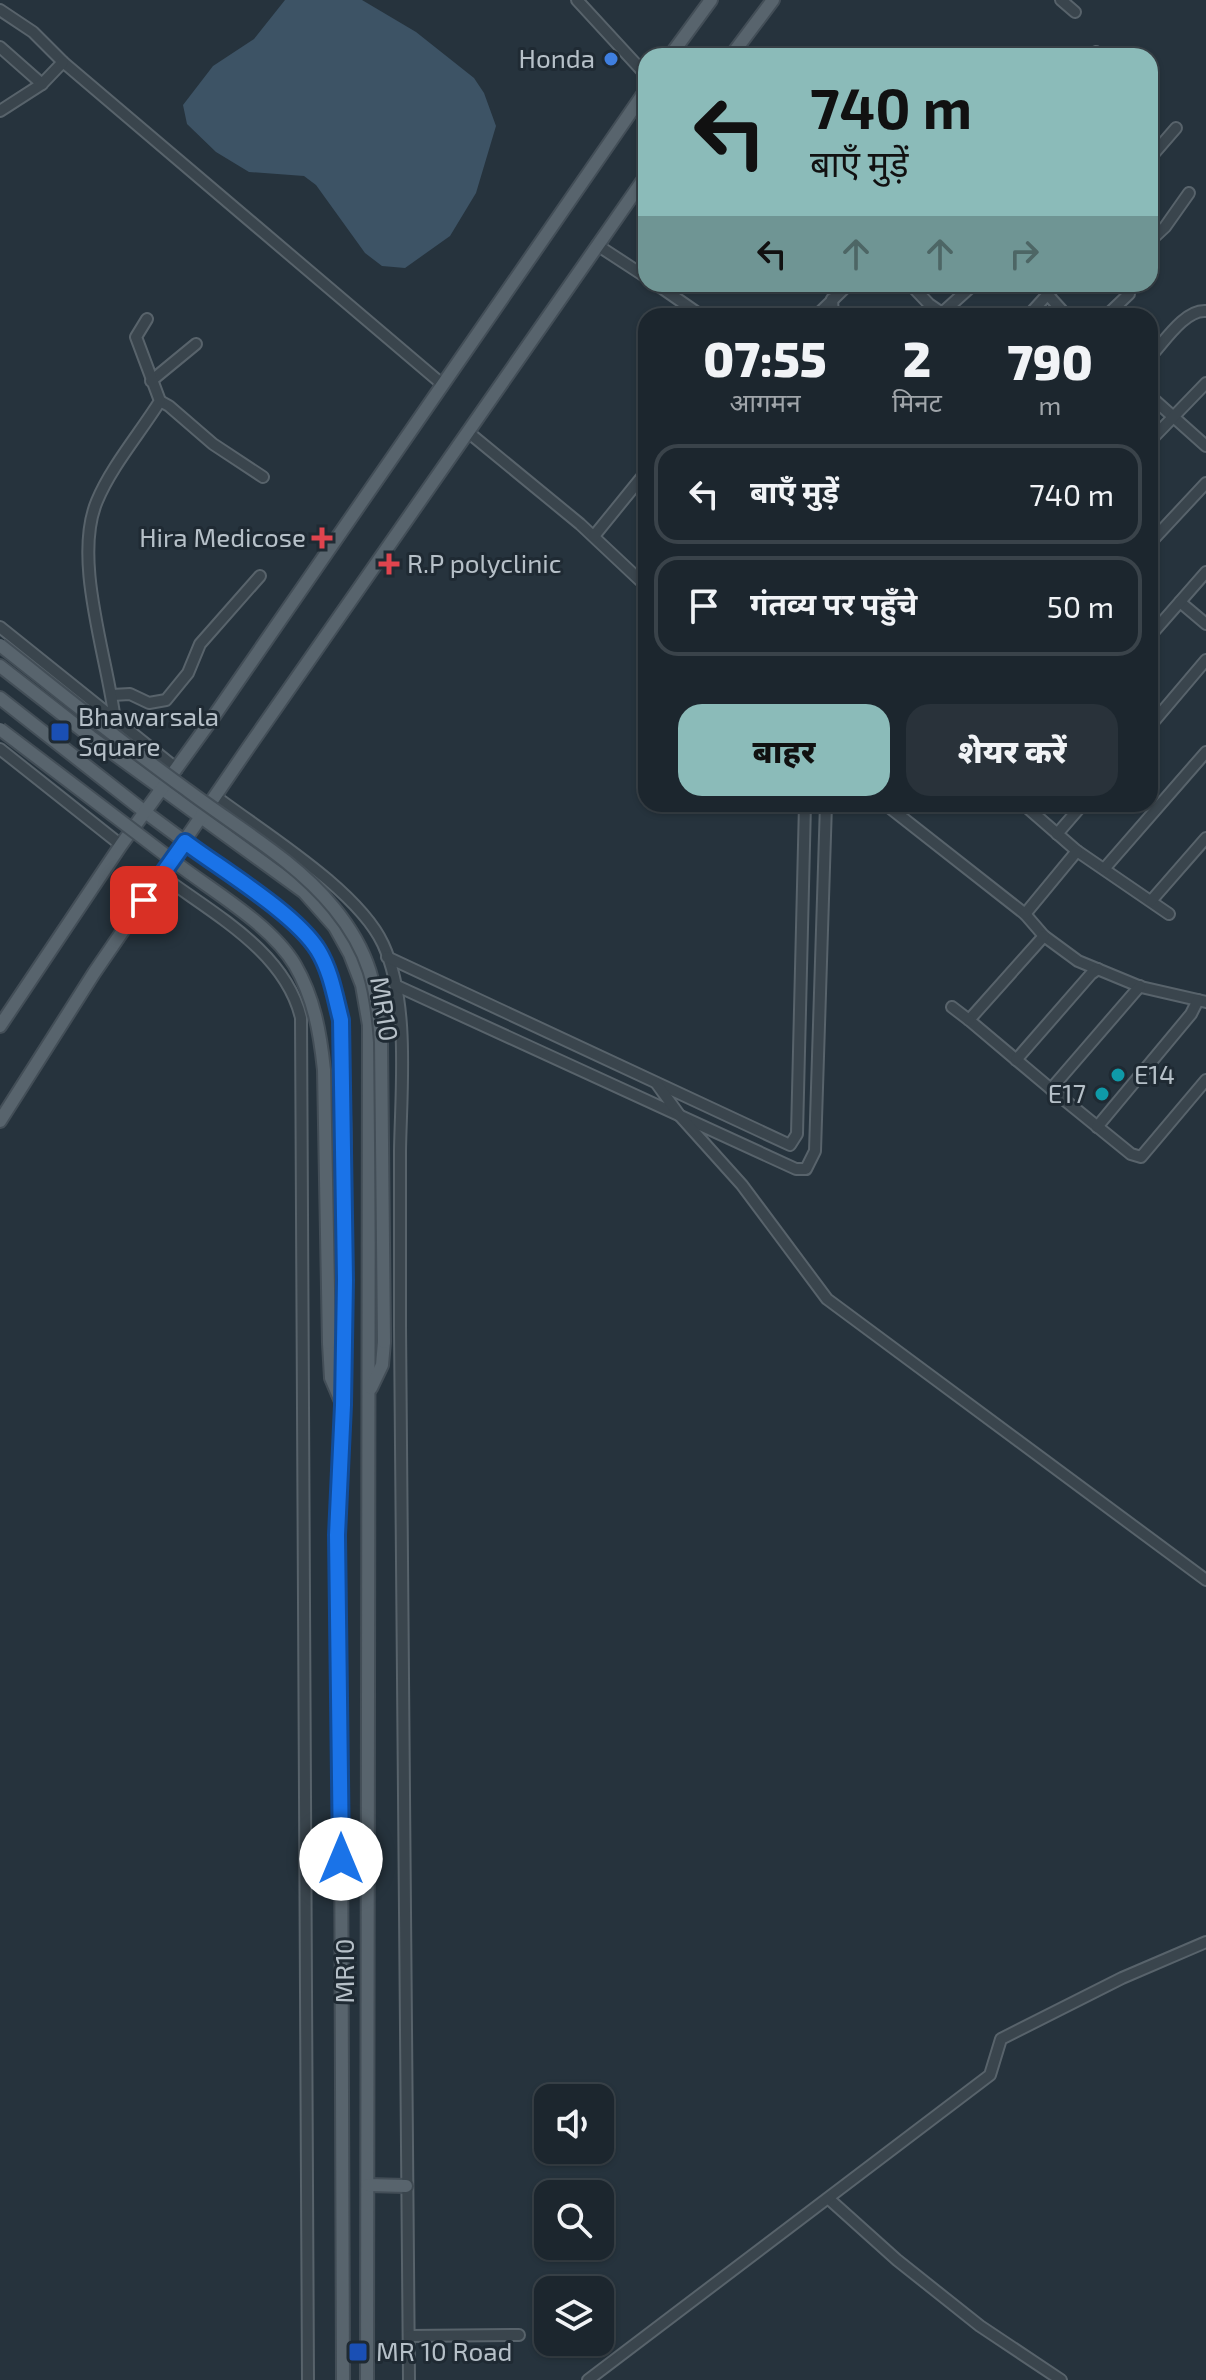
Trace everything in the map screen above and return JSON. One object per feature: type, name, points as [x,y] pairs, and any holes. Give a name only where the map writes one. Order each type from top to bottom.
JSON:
[{"type":"main road","points":[[676,48],[711,0]]},
{"type":"main road","points":[[737,48],[773,0]]},
{"type":"main road","points":[[2,1016],[177,769],[638,102]]},
{"type":"main road","points":[[0,1121],[94,973],[638,187]]},
{"type":"main road","points":[[0,645],[310,883],[335,909],[370,968],[378,994],[381,1042],[384,1342],[382,1365],[369,1392]]},
{"type":"main road","name":"MR10","points":[[0,666],[91,737],[304,892],[335,927],[362,985],[369,1025],[367,2380]]},
{"type":"main road","name":"MR10","points":[[0,698],[145,812],[295,923],[318,950],[331,979],[341,1020],[345,1145],[343,1405],[337,1535],[343,2380]]},
{"type":"main road","points":[[0,729],[271,936],[293,962],[309,993],[320,1029],[324,1070],[331,1378],[343,1405]]},
{"type":"main road","points":[[368,2185],[406,2186]]},
{"type":"street","points":[[577,0],[638,66]]},
{"type":"street","points":[[1061,0],[1075,12]]},
{"type":"street","points":[[0,10],[33,32],[63,62],[442,384]]},
{"type":"street","points":[[0,47],[42,84]]},
{"type":"street","points":[[0,111],[42,84],[63,62]]},
{"type":"street","points":[[1158,149],[1176,128]]},
{"type":"street","points":[[1158,234],[1189,193]]},
{"type":"street","points":[[597,245],[638,272]]},
{"type":"street","points":[[668,292],[690,308]]},
{"type":"street","points":[[824,308],[840,292]]},
{"type":"street","points":[[918,292],[934,308]]},
{"type":"street","points":[[948,308],[965,292]]},
{"type":"street","points":[[1114,308],[1129,292]]},
{"type":"street","points":[[1035,308],[1047,294],[1060,308]]},
{"type":"street","points":[[832,299],[833,308]]},
{"type":"street","points":[[1158,348],[1183,321],[1196,311],[1206,311]]},
{"type":"street","points":[[147,319],[136,337],[160,401],[213,444],[263,477]]},
{"type":"street","points":[[151,381],[196,344]]},
{"type":"street","points":[[1158,433],[1206,383]]},
{"type":"street","points":[[115,721],[98,637],[88,546],[91,521],[104,486],[160,401]]},
{"type":"street","points":[[1158,403],[1206,446]]},
{"type":"street","points":[[468,432],[594,536],[638,578]]},
{"type":"street","points":[[594,536],[638,482]]},
{"type":"street","points":[[1158,534],[1206,483]]},
{"type":"street","points":[[1158,627],[1206,572]]},
{"type":"street","points":[[112,695],[130,694],[149,703],[166,700],[188,673],[200,644],[260,576]]},
{"type":"street","points":[[1180,602],[1206,624]]},
{"type":"street","points":[[0,627],[177,769]]},
{"type":"street","points":[[1158,717],[1206,660]]},
{"type":"street","points":[[0,749],[121,845]]},
{"type":"street","points":[[1158,807],[1206,752]]},
{"type":"street","points":[[215,796],[331,882],[360,911],[383,943],[395,985],[404,1056],[400,1278],[409,2380]]},
{"type":"street","points":[[387,957],[790,1145],[797,1134],[805,812]]},
{"type":"street","points":[[395,985],[796,1169],[806,1169],[815,1151],[826,812]]},
{"type":"street","points":[[895,812],[1025,914],[1044,936],[1078,961],[1140,986],[1202,1001],[1097,1127]]},
{"type":"street","points":[[1032,812],[1077,851],[1169,914]]},
{"type":"street","points":[[1057,834],[1076,812]]},
{"type":"street","points":[[1104,869],[1154,812]]},
{"type":"street","points":[[1151,901],[1206,838]]},
{"type":"street","points":[[1025,914],[1077,851]]},
{"type":"street","points":[[161,875],[268,956],[289,984],[301,1018],[308,2380]]},
{"type":"street","points":[[969,1020],[1044,936]]},
{"type":"street","points":[[1016,1060],[1098,969]]},
{"type":"street","points":[[1051,1089],[1140,986]]},
{"type":"street","points":[[952,1007],[1131,1154],[1141,1157],[1206,1080]]},
{"type":"street","points":[[657,1083],[680,1116],[742,1185],[827,1299],[1206,1580]]},
{"type":"street","points":[[588,2380],[990,2075],[1001,2039],[1122,1978],[1206,1942]]},
{"type":"street","points":[[829,2199],[897,2260],[980,2326],[1061,2380]]},
{"type":"street","points":[[409,2336],[519,2335]]},
{"type":"water","points":[[285,0],[362,0],[416,32],[474,78],[484,93],[496,126],[476,193],[450,236],[405,268],[382,266],[365,253],[316,185],[304,176],[249,172],[216,152],[187,124],[183,105],[213,66],[254,39]]},
{"type":"place","name":"Honda","points":[[611,59]]},
{"type":"place","name":"Hira Medicose","points":[[322,538]]},
{"type":"place","name":"R.P polyclinic","points":[[389,564]]},
{"type":"place","name":"Bhawarsala Square","points":[[60,732]]},
{"type":"place","name":"E14","points":[[1118,1075]]},
{"type":"place","name":"E17","points":[[1102,1094]]},
{"type":"place","name":"MR 10 Road","points":[[358,2352]]},
{"type":"route","points":[[144,900],[185,842],[295,923],[318,950],[331,979],[341,1020],[345,1280],[337,1535],[341,1859]]}]
